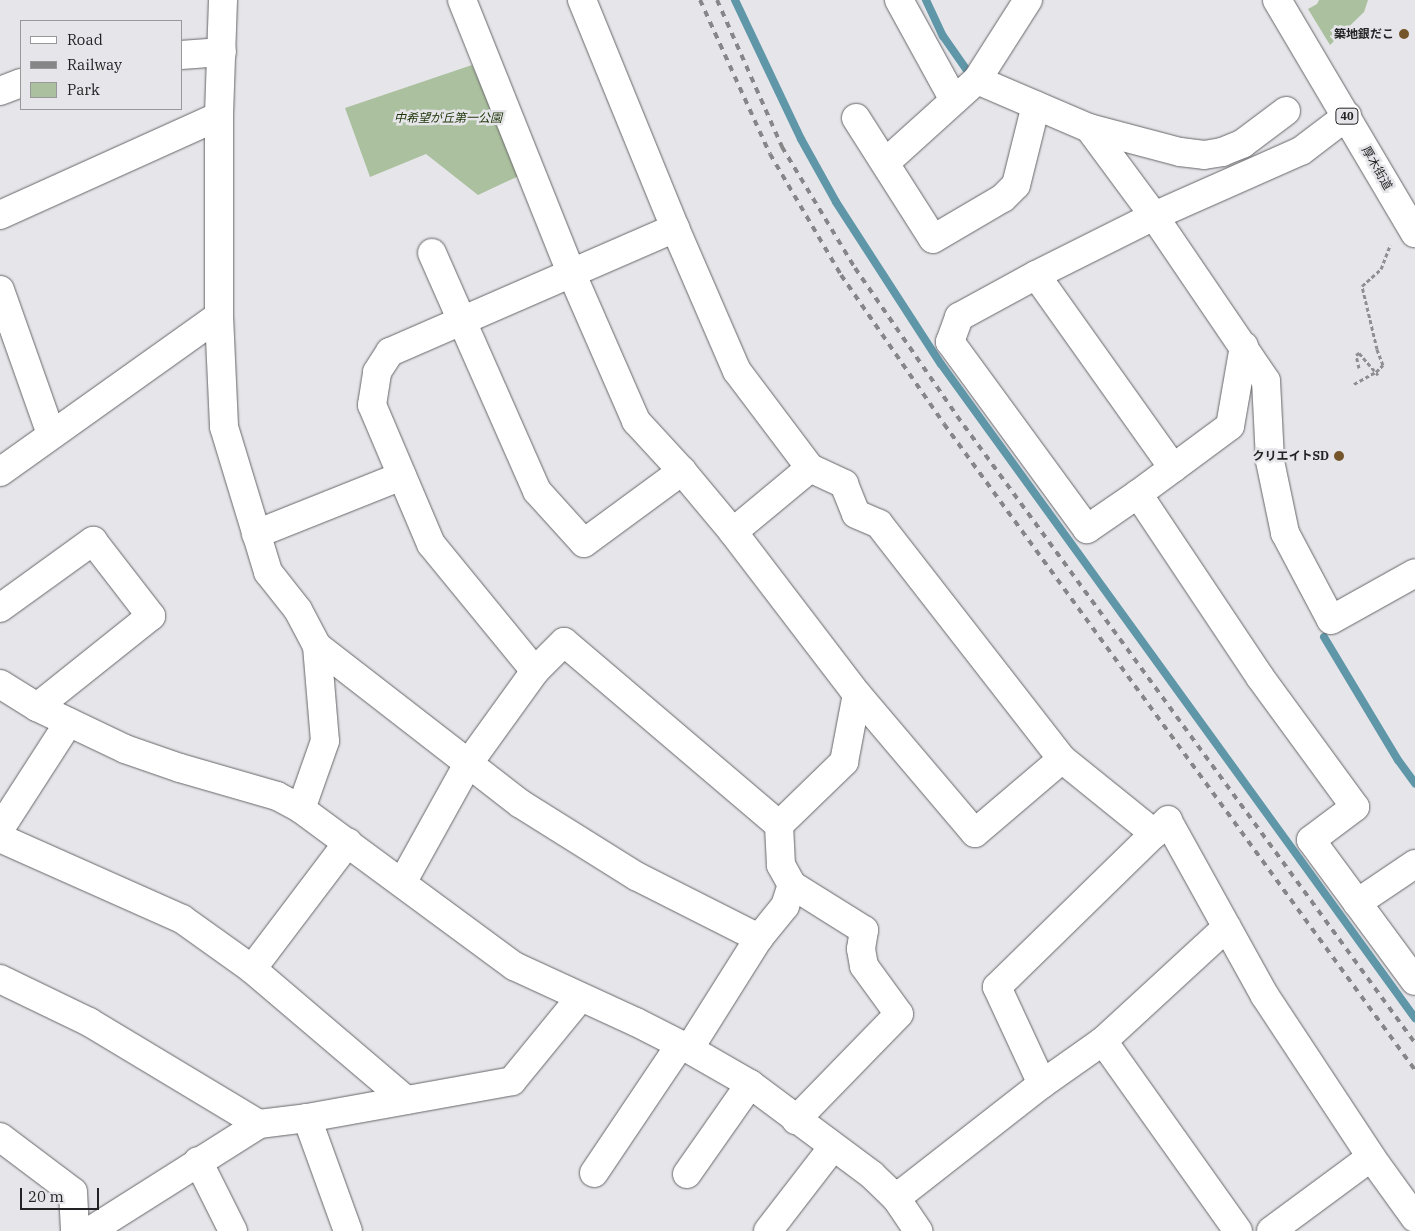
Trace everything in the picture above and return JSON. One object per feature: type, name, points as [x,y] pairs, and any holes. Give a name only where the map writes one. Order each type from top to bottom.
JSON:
[{"type":"street","points":[[223,0],[219,116],[219,316],[224,428],[268,572],[298,610],[317,646],[325,741],[301,809]]},
{"type":"street","points":[[462,0],[571,272],[636,421],[682,471],[733,532],[857,694],[975,833],[1062,759]]},
{"type":"street","points":[[582,0],[675,228],[737,371],[810,468],[844,484],[856,514],[879,524],[1062,759],[1167,822],[1265,996],[1371,1157],[1415,1218]]},
{"type":"street","points":[[899,0],[954,100]]},
{"type":"street","points":[[885,163],[977,80],[1028,0]]},
{"type":"street","name":"厚木街道","points":[[1276,0],[1347,116],[1403,238]]},
{"type":"street","points":[[182,56],[222,52]]},
{"type":"street","points":[[977,80],[1089,128],[1180,152],[1204,155],[1222,152],[1242,144],[1286,111]]},
{"type":"street","points":[[0,91],[20,83]]},
{"type":"street","points":[[856,118],[933,239],[1003,198],[1016,185],[1036,105]]},
{"type":"street","points":[[0,215],[219,116]]},
{"type":"street","points":[[1244,346],[1230,426],[1087,529],[950,342],[959,318],[1036,275],[1154,216],[1302,151],[1347,116]]},
{"type":"street","points":[[1089,128],[1154,216],[1266,381],[1270,461],[1285,533],[1331,620],[1415,573]]},
{"type":"street","points":[[535,671],[431,544],[372,405],[377,372],[390,352],[461,319],[675,228]]},
{"type":"street","points":[[432,253],[537,491],[584,543],[682,471]]},
{"type":"street","points":[[1036,275],[1173,468]]},
{"type":"street","points":[[0,290],[51,434]]},
{"type":"street","points":[[0,472],[219,316]]},
{"type":"street","points":[[733,532],[810,468]]},
{"type":"street","points":[[256,534],[402,476]]},
{"type":"street","points":[[1138,494],[1260,677],[1355,807],[1311,840],[1415,981]]},
{"type":"street","points":[[0,608],[93,541],[151,616],[37,707]]},
{"type":"street","points":[[402,883],[468,764],[535,671],[564,642],[778,825],[781,865],[792,885],[864,930],[861,949],[864,966],[899,1014],[796,1120]]},
{"type":"street","points":[[317,646],[521,804],[636,876],[759,938]]},
{"type":"street","points":[[0,684],[37,707],[125,749],[180,768],[277,796],[301,809],[514,966],[684,1047],[750,1084],[872,1175],[896,1198],[918,1231]]},
{"type":"street","points":[[778,825],[844,762],[857,694]]},
{"type":"street","points":[[0,830],[69,722]]},
{"type":"street","points":[[1042,1084],[997,987],[1167,822]]},
{"type":"street","points":[[0,838],[182,919],[252,969],[406,1100]]},
{"type":"street","points":[[252,969],[348,842]]},
{"type":"street","points":[[1356,903],[1415,864]]},
{"type":"street","points":[[594,1173],[759,938],[785,906],[792,885]]},
{"type":"street","points":[[896,1198],[1042,1084],[1103,1041],[1226,927]]},
{"type":"street","points":[[0,979],[89,1022],[259,1124]]},
{"type":"street","points":[[90,1231],[259,1124],[307,1118],[512,1081],[580,998]]},
{"type":"street","points":[[1103,1041],[1238,1231]]},
{"type":"street","points":[[687,1174],[750,1084]]},
{"type":"street","points":[[307,1118],[348,1231]]},
{"type":"street","points":[[0,1137],[73,1192],[75,1231]]},
{"type":"street","points":[[768,1231],[833,1147]]},
{"type":"street","points":[[1271,1231],[1371,1157]]},
{"type":"street","points":[[198,1161],[233,1231]]},
{"type":"path","points":[[1354,384],[1377,374],[1384,365],[1377,349],[1362,286],[1381,269],[1403,238]]},
{"type":"path","points":[[1359,368],[1356,355],[1359,353],[1377,374]]},
{"type":"green space","points":[[1319,0],[1368,0],[1364,12],[1330,45],[1308,9],[1317,4]]},
{"type":"green space","name":"中希望が丘第一公園","points":[[472,65],[521,175],[478,195],[426,154],[370,177],[345,108]]},
{"type":"waterway","points":[[735,0],[801,139],[836,202],[941,364],[1415,1018]]},
{"type":"waterway","points":[[926,0],[943,36],[966,69]]},
{"type":"waterway","points":[[1324,637],[1398,760],[1415,783]]},
{"type":"railway","points":[[700,0],[770,154],[841,275],[944,424],[1415,1070]]},
{"type":"railway","points":[[717,0],[782,147],[855,268],[957,416],[1415,1043]]},
{"type":"place","name":"築地銀だこ","points":[[1404,34]]},
{"type":"place","name":"クリエイトSD","points":[[1339,456]]}]
